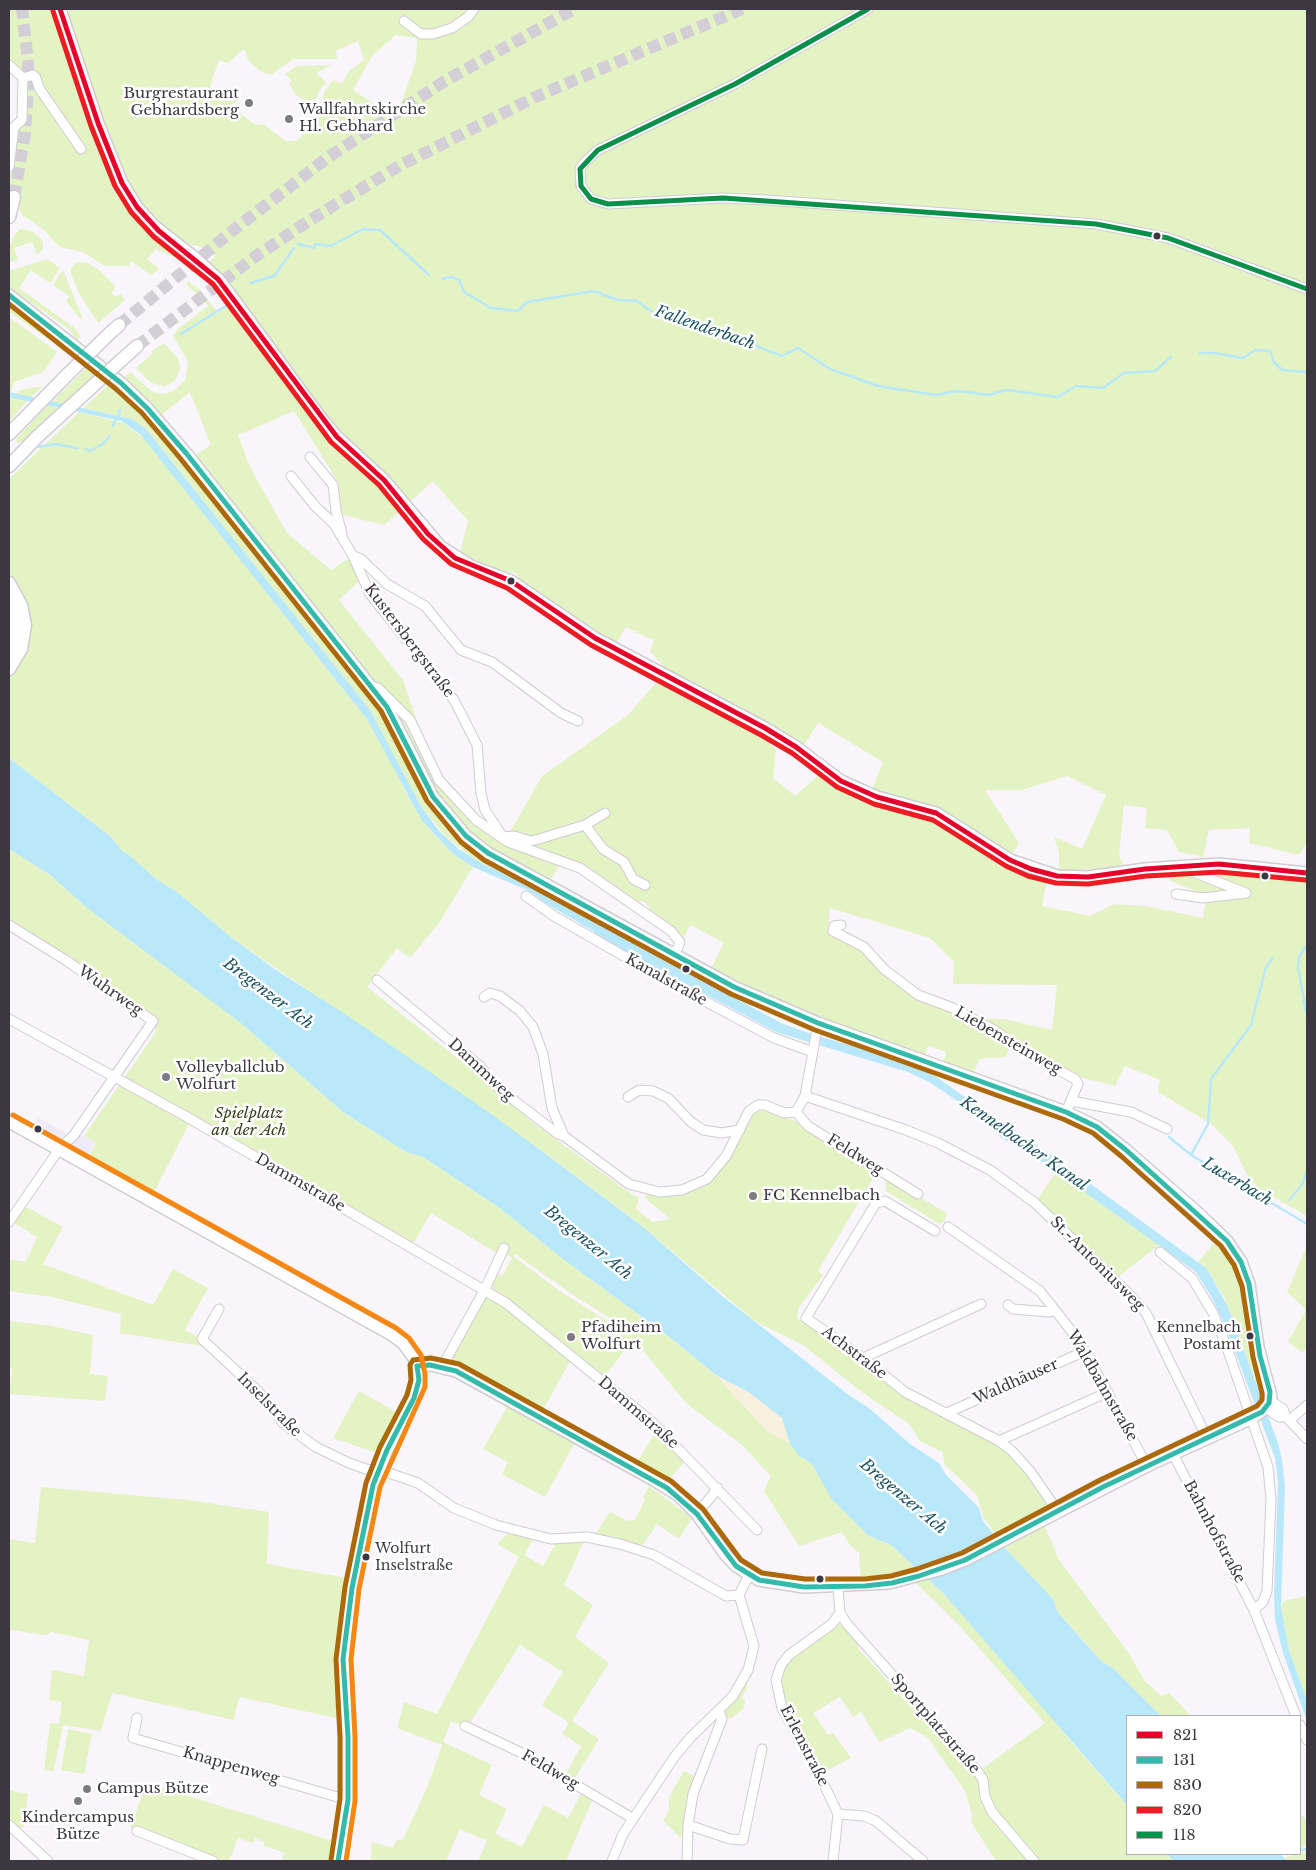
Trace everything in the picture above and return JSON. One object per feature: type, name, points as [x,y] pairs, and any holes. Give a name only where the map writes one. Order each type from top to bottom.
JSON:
[{"type":"highway","points":[[9,217],[14,197]]},
{"type":"highway","points":[[9,434],[114,329]]},
{"type":"highway","points":[[9,466],[38,436],[132,350]]},
{"type":"highway","points":[[9,583],[21,605],[25,625],[21,649],[9,669]]},
{"type":"highway","points":[[9,600],[14,614],[15,628],[9,652]]},
{"type":"main road","points":[[60,9],[98,123],[122,183],[137,207],[153,225],[218,279],[321,418],[338,437],[384,480],[428,534],[456,558],[511,581],[595,638],[766,728],[796,747],[841,781],[878,797],[936,812],[1010,860],[1057,876],[1088,877],[1219,864],[1307,873]]},
{"type":"main road","points":[[11,298],[121,382],[147,408],[186,453],[370,686],[397,724],[433,797],[466,836],[488,853],[734,987],[817,1028],[1069,1106],[1126,1150],[1227,1241],[1241,1262],[1249,1284],[1258,1347],[1270,1392],[1268,1404],[1252,1418],[1057,1510],[965,1560],[903,1580],[838,1587],[804,1587],[774,1584],[749,1575],[736,1566],[725,1554],[697,1514],[678,1495],[654,1480],[468,1377],[440,1367],[431,1372],[418,1370]]},
{"type":"main road","points":[[9,1122],[60,1148],[392,1335],[408,1348],[418,1370],[414,1398],[379,1470],[368,1505],[361,1539],[343,1658],[348,1737],[348,1800],[338,1861]]},
{"type":"street","points":[[404,21],[421,34],[433,34],[452,28],[468,17],[474,9]]},
{"type":"street","points":[[868,9],[735,84],[598,150],[584,163],[580,170],[580,186],[591,199],[608,204],[678,199],[749,199],[1096,224],[1168,238],[1307,289]]},
{"type":"street","points":[[9,65],[23,78],[22,120],[14,127],[9,167]]},
{"type":"street","points":[[23,78],[33,76],[36,78],[39,88],[81,149]]},
{"type":"street","name":"Kustersbergstraße","points":[[310,457],[334,485],[336,511],[342,536]]},
{"type":"street","name":"Kustersbergstraße","points":[[291,476],[342,536],[370,594],[454,700],[476,745],[481,793],[485,810],[503,837]]},
{"type":"street","name":"Kustersbergstraße","points":[[353,556],[361,559],[387,584],[425,606],[461,650],[492,662],[561,713],[578,721]]},
{"type":"street","points":[[370,686],[378,688],[410,720],[439,780],[476,820],[508,842],[580,868],[671,931],[680,942],[675,954]]},
{"type":"street","points":[[503,837],[514,836],[531,841],[585,824],[605,813]]},
{"type":"street","points":[[585,824],[603,849],[624,862],[633,880],[645,884]]},
{"type":"street","points":[[1176,894],[1203,898],[1244,895],[1246,893],[1193,872],[1190,866]]},
{"type":"street","name":"Kanalstraße","points":[[526,896],[554,916],[688,993],[774,1038],[813,1050]]},
{"type":"street","name":"Wuhrweg","points":[[9,925],[67,961],[153,1021],[113,1076]]},
{"type":"street","name":"Liebensteinweg","points":[[841,925],[834,926],[833,931],[864,947],[884,969],[918,995],[953,1008],[996,1030],[1012,1044],[1075,1079],[1078,1084],[1069,1106]]},
{"type":"street","name":"Dammweg","points":[[377,980],[481,1067],[491,1081],[502,1091],[558,1134],[564,1136],[629,1184],[649,1190],[671,1192],[682,1190],[707,1179],[726,1156],[750,1111],[758,1106],[765,1105],[784,1113],[796,1112]]},
{"type":"street","points":[[484,997],[490,992],[500,996],[520,1011],[533,1027],[543,1054],[552,1108],[564,1136]]},
{"type":"street","name":"Dammstraße","points":[[9,1019],[113,1076],[485,1289],[506,1303],[651,1421],[758,1530]]},
{"type":"street","points":[[796,1112],[805,1096],[817,1028]]},
{"type":"street","points":[[9,1222],[60,1148],[74,1135],[113,1076]]},
{"type":"street","points":[[628,1097],[639,1090],[653,1091],[668,1098],[691,1122],[703,1130],[722,1133],[740,1130]]},
{"type":"street","name":"St.-Antoniusweg","points":[[805,1096],[906,1130],[987,1168],[1020,1190],[1050,1216],[1140,1305],[1150,1321],[1207,1438]]},
{"type":"street","points":[[1069,1106],[1131,1112],[1167,1129]]},
{"type":"street","name":"Feldweg","points":[[796,1112],[808,1126],[918,1194]]},
{"type":"street","name":"Achstraße","points":[[935,1231],[886,1201],[876,1203],[806,1318],[863,1358],[905,1392],[926,1405],[947,1413],[999,1441],[1012,1451],[1030,1471],[1057,1510]]},
{"type":"street","name":"Waldbahnstraße","points":[[948,1227],[1040,1291],[1085,1351],[1147,1466]]},
{"type":"street","points":[[440,1367],[485,1289],[504,1248]]},
{"type":"street","points":[[1160,1252],[1182,1268],[1201,1290],[1226,1344],[1268,1467],[1270,1500],[1267,1591],[1264,1602],[1254,1610]]},
{"type":"street","points":[[863,1358],[980,1304]]},
{"type":"street","points":[[1008,1305],[1013,1309],[1050,1312],[1054,1309]]},
{"type":"street","name":"Inselstraße","points":[[219,1309],[202,1339],[258,1392],[283,1423],[316,1447],[349,1463],[379,1470],[418,1483],[454,1508],[496,1525],[551,1539],[587,1538],[626,1546],[654,1555],[726,1596],[740,1592]]},
{"type":"street","name":"Waldhäuser","points":[[947,1413],[1085,1351]]},
{"type":"street","points":[[999,1441],[1108,1392]]},
{"type":"street","points":[[1268,1404],[1278,1416],[1288,1419],[1307,1439]]},
{"type":"street","points":[[1288,1419],[1307,1405]]},
{"type":"street","name":"Bahnhofstraße","points":[[1173,1454],[1254,1610],[1296,1715]]},
{"type":"street","points":[[697,1514],[718,1488]]},
{"type":"street","points":[[612,1861],[619,1841],[632,1818],[682,1746],[733,1696],[748,1670],[753,1654],[753,1638],[740,1592],[749,1575]]},
{"type":"street","points":[[838,1587],[840,1613]]},
{"type":"street","name":"Erlenstraße","points":[[838,1814],[818,1772],[782,1708],[776,1680],[781,1665],[789,1655],[832,1624],[840,1613]]},
{"type":"street","name":"Sportplatzstraße","points":[[840,1613],[847,1624],[914,1702],[978,1772],[982,1780],[985,1797],[992,1812],[1034,1861]]},
{"type":"street","points":[[687,1861],[688,1825],[693,1794],[722,1719],[719,1711]]},
{"type":"street","name":"Knappenweg","points":[[137,1718],[133,1738],[348,1800]]},
{"type":"street","name":"Feldweg","points":[[465,1726],[524,1754],[632,1818]]},
{"type":"street","points":[[1301,1727],[1307,1740]]},
{"type":"street","points":[[688,1825],[730,1839],[744,1840],[762,1749]]},
{"type":"street","points":[[834,1861],[838,1814],[850,1814],[876,1821],[924,1861]]},
{"type":"street","points":[[9,1825],[48,1861]]},
{"type":"street","points":[[137,1831],[213,1861]]},
{"type":"shaded area","points":[[39,1118],[70,1135],[73,1131],[95,1143],[84,1163],[31,1133]]},
{"type":"green space","points":[[9,9],[1307,9],[1307,844],[1299,855],[1249,843],[1250,828],[1209,830],[1203,857],[1179,852],[1167,830],[1145,828],[1147,808],[1124,805],[1119,856],[1125,867],[1059,871],[1059,852],[1054,837],[1082,849],[1106,795],[1067,776],[1022,790],[985,790],[1019,843],[1007,862],[1047,881],[1042,906],[1090,916],[1115,904],[1145,906],[1203,918],[1207,896],[1169,880],[1171,874],[1209,873],[1307,882],[1307,1216],[1258,1188],[1247,1175],[1233,1146],[1211,1124],[1158,1092],[1160,1080],[1125,1066],[1115,1086],[1075,1076],[1010,1046],[1006,1057],[979,1059],[973,1075],[943,1064],[946,1052],[928,1046],[924,1057],[820,1018],[711,969],[724,943],[691,925],[683,938],[647,913],[650,907],[642,901],[634,903],[598,876],[580,866],[508,840],[509,834],[542,776],[627,716],[660,678],[756,729],[776,750],[773,778],[795,796],[823,771],[838,787],[867,802],[883,762],[818,723],[802,748],[757,721],[672,676],[650,651],[654,641],[626,627],[615,645],[595,634],[519,579],[516,573],[497,570],[460,553],[468,521],[433,481],[384,525],[343,515],[337,504],[338,482],[294,411],[238,435],[251,469],[287,533],[331,570],[351,557],[359,581],[339,600],[403,680],[423,738],[424,755],[439,782],[476,821],[507,843],[561,862],[550,881],[491,850],[466,831],[437,796],[390,706],[192,457],[211,445],[190,392],[159,417],[123,379],[130,372],[151,391],[163,394],[174,391],[185,380],[188,365],[187,359],[173,336],[179,328],[208,306],[186,284],[189,282],[199,289],[218,313],[238,296],[208,264],[215,256],[199,246],[190,245],[189,264],[156,249],[147,259],[159,269],[151,275],[131,261],[129,266],[105,266],[83,252],[60,247],[43,229],[22,215],[18,206],[19,197],[9,195],[9,175],[12,168],[18,131],[25,122],[28,82],[27,73],[9,61]],"holes":[[[396,35],[417,38],[416,61],[397,114],[392,116],[353,90],[372,56]],[[358,41],[364,60],[349,71],[342,84],[333,80],[324,92],[318,119],[297,141],[286,141],[264,125],[254,124],[232,107],[238,98],[229,88],[215,90],[210,86],[219,60],[228,63],[244,49],[248,60],[260,71],[271,75],[293,59],[338,59],[335,51]],[[830,908],[930,938],[954,962],[953,984],[1057,985],[1052,1030],[1004,1019],[969,1019],[952,1010],[917,998],[882,970],[862,949],[828,931]]]},
{"type":"green space","points":[[331,65],[316,73],[326,82],[319,91],[313,106],[296,95],[289,84],[292,81],[285,74],[297,66]]},
{"type":"green space","points":[[24,229],[33,232],[40,238],[43,243],[43,249],[37,255],[32,242],[14,248],[18,260],[9,262],[9,248],[12,239],[19,230]]},
{"type":"green space","points":[[47,259],[60,268],[50,283],[31,270],[19,288],[76,329],[80,336],[77,341],[70,330],[9,287],[9,271]]},
{"type":"green space","points":[[78,262],[88,263],[98,269],[115,286],[112,294],[117,297],[121,294],[125,300],[98,323],[80,295],[71,274],[71,268]]},
{"type":"green space","points":[[63,270],[82,317],[81,320],[66,301],[69,296],[53,285]]},
{"type":"green space","points":[[9,303],[61,342],[60,347],[9,312]]},
{"type":"green space","points":[[9,317],[57,352],[43,372],[14,382],[11,393],[9,392]]},
{"type":"green space","points":[[164,343],[178,358],[180,368],[175,381],[164,387],[150,382],[136,368],[153,353],[152,351]]},
{"type":"green space","points":[[91,363],[100,370],[63,404],[52,402]]},
{"type":"green space","points":[[113,381],[147,413],[381,705],[467,842],[660,950],[656,956],[561,900],[475,860],[445,836],[421,806],[370,710],[150,434],[132,419],[83,408]]},
{"type":"green space","points":[[43,386],[31,397],[16,394],[20,390]]},
{"type":"green space","points":[[9,397],[27,401],[9,422]]},
{"type":"green space","points":[[48,405],[59,408],[22,442],[16,443],[17,438]]},
{"type":"green space","points":[[79,412],[124,423],[146,440],[367,719],[378,736],[406,793],[427,827],[453,854],[473,867],[439,923],[410,958],[397,948],[367,987],[470,1068],[532,1122],[633,1195],[639,1197],[636,1209],[653,1222],[670,1219],[645,1198],[646,1192],[674,1194],[708,1180],[751,1112],[769,1111],[795,1121],[876,1173],[818,1271],[823,1275],[798,1309],[797,1318],[875,1371],[906,1397],[1004,1447],[1039,1490],[1047,1507],[996,1535],[983,1517],[977,1495],[945,1465],[942,1452],[920,1441],[909,1424],[863,1393],[803,1345],[756,1322],[643,1227],[547,1155],[232,938],[177,892],[156,879],[128,854],[123,852],[111,837],[9,758],[9,675],[16,665],[9,578],[9,479]]},
{"type":"green space","name":"Spielplatz an der Ach","points":[[9,849],[49,874],[87,908],[242,1024],[343,1112],[406,1152],[423,1157],[501,1209],[559,1256],[672,1339],[716,1375],[767,1431],[790,1444],[799,1456],[812,1464],[869,1536],[891,1545],[944,1594],[1034,1695],[1078,1750],[1126,1804],[1126,1855],[1168,1855],[1174,1861],[996,1861],[971,1822],[972,1815],[965,1791],[928,1738],[910,1728],[879,1742],[861,1712],[853,1717],[840,1697],[813,1713],[828,1735],[833,1733],[851,1758],[820,1774],[778,1692],[782,1665],[833,1622],[843,1625],[859,1643],[858,1648],[906,1702],[913,1709],[917,1706],[978,1772],[1045,1723],[956,1622],[913,1580],[861,1583],[859,1553],[850,1545],[842,1532],[799,1546],[764,1491],[771,1476],[741,1444],[687,1404],[633,1339],[602,1380],[572,1358],[539,1417],[573,1437],[574,1444],[545,1497],[502,1474],[508,1462],[483,1449],[510,1402],[442,1367],[485,1289],[493,1289],[491,1280],[494,1272],[502,1276],[512,1258],[504,1252],[500,1255],[431,1213],[411,1247],[191,1120],[150,1200],[85,1163],[96,1143],[84,1136],[156,1032],[153,1021],[9,925]],"holes":[[[515,1254],[570,1293],[629,1332],[632,1337],[557,1289],[513,1256]]]},
{"type":"green space","points":[[1056,1172],[1159,1245],[1118,1277],[1037,1200]]},
{"type":"green space","points":[[885,1176],[948,1214],[943,1222],[939,1224],[886,1191]]},
{"type":"green space","points":[[26,1207],[63,1227],[43,1264],[153,1305],[173,1269],[208,1288],[185,1330],[201,1339],[208,1347],[120,1333],[121,1314],[52,1297],[9,1291],[9,1259],[26,1262],[37,1237],[14,1223]]},
{"type":"green space","points":[[1218,1239],[1235,1264],[1244,1290],[1246,1341],[1262,1390],[1262,1398],[1225,1299],[1207,1269],[1198,1262]]},
{"type":"green space","points":[[1307,1246],[1307,1346],[1303,1353],[1288,1342],[1306,1310],[1287,1292]]},
{"type":"green space","points":[[9,1321],[51,1326],[93,1335],[90,1374],[108,1376],[105,1401],[9,1394],[12,1368],[9,1368]]},
{"type":"green space","points":[[359,1391],[403,1416],[383,1455],[333,1438]]},
{"type":"green space","points":[[655,1433],[686,1460],[666,1483],[635,1465]]},
{"type":"green space","points":[[649,1486],[692,1518],[679,1539],[657,1524],[642,1546],[611,1536],[595,1535],[610,1512],[628,1521],[635,1520],[645,1500],[643,1498]]},
{"type":"green space","points":[[41,1487],[187,1500],[269,1512],[267,1564],[353,1579],[348,1615],[345,1720],[239,1697],[234,1720],[112,1693],[101,1731],[63,1725],[54,1771],[44,1770],[50,1723],[59,1724],[62,1702],[49,1700],[52,1670],[84,1676],[89,1640],[51,1632],[46,1635],[9,1630],[9,1539],[35,1543]]},
{"type":"green space","points":[[1044,1525],[1059,1560],[1130,1655],[1144,1680],[1161,1696],[1169,1693],[1190,1715],[1160,1715],[1113,1668],[1102,1662],[1057,1611],[1053,1599],[1004,1547]]},
{"type":"green space","points":[[510,1531],[535,1536],[524,1555],[543,1566],[557,1541],[585,1539],[564,1585],[593,1605],[575,1637],[609,1663],[572,1721],[599,1739],[573,1781],[565,1776],[581,1746],[562,1734],[569,1723],[542,1705],[563,1672],[520,1645],[468,1726],[451,1722],[443,1742],[492,1765],[479,1795],[507,1809],[495,1834],[522,1847],[544,1805],[568,1818],[583,1790],[594,1796],[566,1861],[478,1861],[487,1841],[460,1829],[446,1861],[371,1861],[372,1842],[393,1848],[396,1841],[403,1839],[427,1788],[442,1745],[397,1728],[404,1702],[437,1714],[519,1557],[497,1544]]},
{"type":"green space","points":[[1307,1596],[1307,1701],[1289,1650],[1281,1607],[1284,1601]]},
{"type":"green space","points":[[747,1680],[747,1689],[741,1698],[745,1700],[744,1708],[732,1718],[725,1719],[723,1712]]},
{"type":"green space","points":[[68,1729],[92,1734],[84,1774],[61,1770]]},
{"type":"green space","points":[[684,1771],[696,1777],[681,1838],[663,1821],[669,1810],[669,1797]]},
{"type":"green space","points":[[147,1783],[336,1842],[333,1861],[282,1861],[285,1853],[264,1846],[264,1842],[255,1838],[253,1843],[238,1838],[229,1861],[216,1861],[130,1827]]},
{"type":"green space","points":[[9,1790],[28,1794],[24,1827],[9,1826]]},
{"type":"green space","points":[[1301,1814],[1307,1821],[1307,1846],[1301,1848]]},
{"type":"green space","points":[[1307,1851],[1307,1861],[1287,1861],[1284,1858],[1301,1855],[1301,1853]]},
{"type":"sand","points":[[716,1375],[750,1393],[782,1418],[790,1444],[767,1431]]},
{"type":"water","points":[[9,392],[132,419],[146,429],[370,710],[421,806],[439,831],[460,850],[481,863],[561,900],[598,924],[781,1023],[811,1034],[899,1059],[928,1071],[1010,1129],[1007,1134],[1001,1131],[1014,1141],[1020,1145],[1026,1138],[1207,1269],[1228,1307],[1278,1443],[1282,1460],[1285,1486],[1281,1607],[1289,1650],[1307,1701],[1307,1721],[1283,1653],[1275,1619],[1274,1596],[1278,1482],[1275,1458],[1225,1325],[1212,1298],[1196,1272],[1041,1161],[1003,1139],[987,1121],[931,1083],[908,1072],[776,1032],[598,937],[593,931],[529,891],[473,867],[453,854],[422,821],[367,719],[140,434],[121,421],[9,397]]},
{"type":"water","name":"Bregenzer Ach","points":[[9,758],[111,837],[123,852],[128,854],[156,879],[177,892],[232,938],[276,970],[345,1014],[487,1111],[643,1227],[721,1295],[850,1396],[869,1408],[910,1444],[939,1463],[946,1475],[979,1508],[983,1521],[1004,1547],[1053,1599],[1057,1611],[1075,1632],[1102,1662],[1113,1668],[1160,1715],[1126,1715],[1126,1804],[944,1594],[891,1545],[869,1536],[831,1498],[812,1464],[799,1456],[790,1444],[782,1418],[750,1393],[716,1375],[672,1339],[559,1256],[501,1209],[423,1157],[406,1152],[343,1112],[242,1024],[87,908],[49,874],[9,849]]},
{"type":"water","points":[[1168,1855],[1282,1855],[1287,1861],[1174,1861]]},
{"type":"waterway","name":"Fallenderbach","points":[[298,244],[314,248],[316,244],[331,246],[363,229],[380,230],[429,275]]},
{"type":"waterway","name":"Fallenderbach","points":[[250,283],[274,276],[294,248]]},
{"type":"waterway","name":"Fallenderbach","points":[[442,279],[451,277],[459,280],[464,292],[491,308],[518,311],[527,302],[594,291],[618,300],[637,301],[658,316],[679,316],[782,356],[798,348],[830,369],[878,386],[936,395],[957,391],[989,395],[1006,390],[1058,397],[1076,386],[1103,388],[1124,373],[1155,371],[1171,357]]},
{"type":"waterway","name":"Fallenderbach","points":[[181,334],[229,304]]},
{"type":"waterway","name":"Fallenderbach","points":[[1200,353],[1214,353],[1243,358],[1255,350],[1270,351],[1274,362],[1282,370],[1307,372]]},
{"type":"waterway","name":"Fallenderbach","points":[[118,416],[120,410]]},
{"type":"waterway","name":"Fallenderbach","points":[[113,426],[116,419]]},
{"type":"waterway","name":"Fallenderbach","points":[[85,449],[90,451],[103,444],[110,436]]},
{"type":"waterway","name":"Fallenderbach","points":[[37,447],[55,444],[77,448]]},
{"type":"waterway","points":[[1307,945],[1299,957],[1298,968],[1307,1017]]},
{"type":"waterway","points":[[1191,1155],[1208,1124],[1211,1079],[1251,1025],[1266,967],[1273,958]]},
{"type":"waterway","name":"Kennelbacher Kanal","points":[[1002,1126],[1031,1147]]},
{"type":"waterway","name":"Luxerbach","points":[[1169,1137],[1191,1155],[1307,1224]]},
{"type":"waterway","points":[[1289,1200],[1302,1185],[1307,1171]]},
{"type":"waterway","points":[[1301,1850],[1307,1849]]},
{"type":"tunnel","points":[[14,197],[25,134],[28,88],[28,61],[22,9]]},
{"type":"tunnel","points":[[119,325],[232,231],[327,158],[445,81],[574,9]]},
{"type":"tunnel","points":[[137,346],[256,256],[310,220],[399,166],[535,97],[742,9]]},
{"type":"transit line","name":"821","points":[[60,9],[98,123],[122,183],[137,207],[159,231],[218,279],[337,437],[384,480],[428,534],[455,558],[511,581],[595,638],[765,728],[796,747],[841,781],[877,797],[936,813],[1010,860],[1031,869],[1057,876],[1088,877],[1145,869],[1219,864],[1307,873]]},
{"type":"transit line","name":"118","points":[[868,9],[735,84],[598,150],[580,169],[581,186],[591,199],[608,204],[723,198],[1096,224],[1168,238],[1307,289]]},
{"type":"transit line","name":"820","points":[[53,11],[91,126],[115,186],[131,212],[154,237],[213,284],[331,442],[379,485],[423,539],[451,564],[507,588],[591,645],[792,753],[837,787],[874,804],[933,820],[1006,866],[1028,876],[1056,883],[1088,884],[1146,876],[1219,872],[1306,880]]},
{"type":"transit line","name":"131","points":[[9,295],[121,383],[147,408],[186,453],[387,707],[433,797],[466,836],[488,853],[734,987],[818,1023],[1066,1112],[1097,1127],[1126,1150],[1227,1241],[1241,1262],[1249,1284],[1260,1356],[1270,1392],[1269,1403],[1262,1412],[1103,1487],[965,1560],[919,1576],[892,1583],[865,1586],[804,1587],[759,1580],[736,1566],[697,1514],[667,1488],[456,1371],[430,1365],[417,1366],[419,1380],[414,1398],[387,1450],[373,1485],[352,1588],[343,1659],[348,1737],[348,1800],[338,1861]]},
{"type":"transit line","name":"830","points":[[9,304],[116,389],[142,413],[180,458],[381,711],[427,801],[461,842],[484,860],[731,994],[815,1030],[1063,1119],[1093,1133],[1221,1246],[1234,1265],[1242,1286],[1253,1357],[1262,1393],[1262,1400],[1257,1406],[1100,1480],[962,1553],[891,1576],[865,1579],[805,1579],[762,1573],[741,1560],[703,1509],[671,1481],[459,1364],[431,1358],[413,1360],[410,1365],[411,1380],[407,1395],[380,1447],[366,1483],[345,1587],[336,1659],[340,1737],[340,1799],[331,1860]]},
{"type":"transit line","points":[[13,1115],[396,1328],[409,1338],[421,1355],[425,1374],[425,1387],[380,1487],[359,1589],[351,1659],[355,1737],[355,1801],[346,1861]]},
{"type":"place","name":"Burgrestaurant Gebhardsberg","points":[[249,103]]},
{"type":"place","name":"Wallfahrtskirche Hl. Gebhard","points":[[289,119]]},
{"type":"place","name":"Volleyballclub Wolfurt","points":[[166,1077]]},
{"type":"place","name":"FC Kennelbach","points":[[753,1196]]},
{"type":"place","name":"Kennelbach Postamt","points":[[1250,1336]]},
{"type":"place","name":"Pfadiheim Wolfurt","points":[[571,1337]]},
{"type":"place","name":"Wolfurt Inselstraße","points":[[366,1557]]},
{"type":"place","name":"Campus Bütze","points":[[87,1789]]},
{"type":"place","name":"Kindercampus Bütze","points":[[78,1801]]}]
